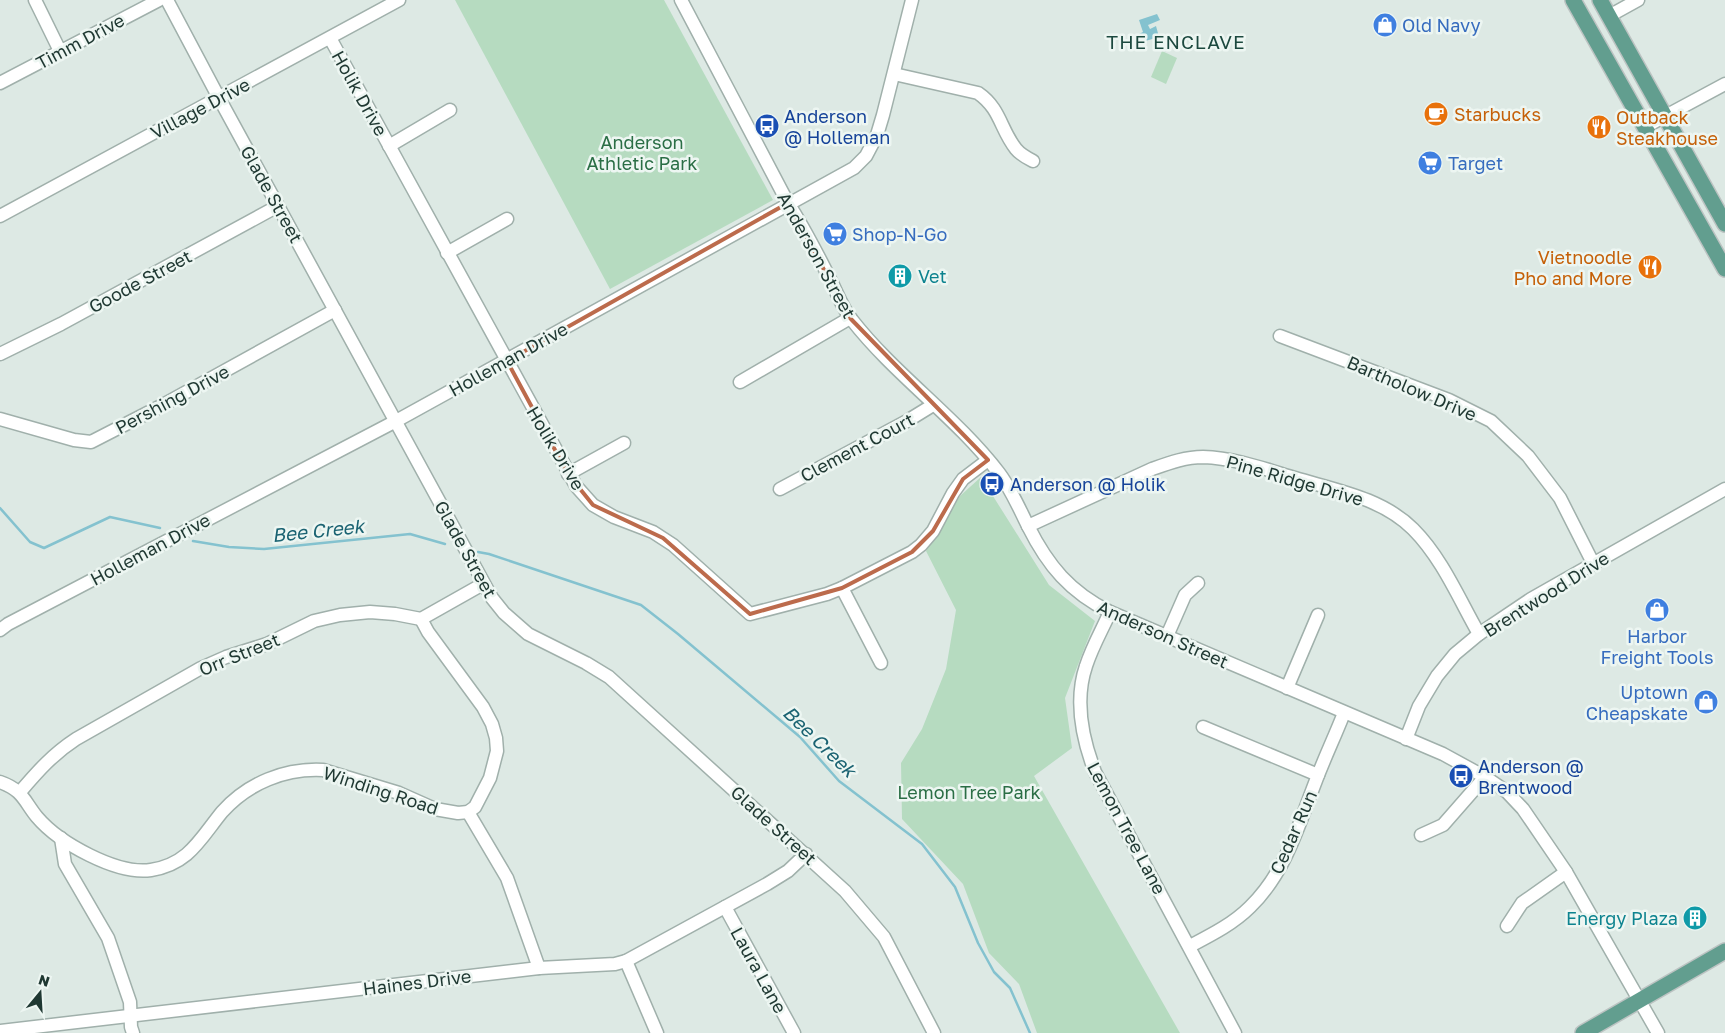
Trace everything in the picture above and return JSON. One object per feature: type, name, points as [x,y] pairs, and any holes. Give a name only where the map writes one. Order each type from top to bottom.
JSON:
[{"type":"main road","points":[[1573,0],[1725,269]]},
{"type":"main road","points":[[1600,0],[1725,224]]},
{"type":"main road","points":[[1583,1033],[1725,951]]},
{"type":"street","points":[[35,0],[60,51]]},
{"type":"street","name":"Timm Drive","points":[[0,83],[159,0]]},
{"type":"street","name":"Glade Street","points":[[167,0],[492,598],[514,623],[539,641],[586,663],[609,677],[845,891],[884,937],[934,1033]]},
{"type":"street","name":"Village Drive","points":[[0,216],[399,0]]},
{"type":"street","name":"Anderson Street","points":[[681,0],[788,203],[803,226],[850,318],[883,355],[988,460],[1009,488],[1038,545],[1053,569],[1071,588],[1088,601],[1110,612],[1443,754],[1485,777],[1507,792],[1523,809],[1566,872],[1658,1033]]},
{"type":"street","name":"Holleman Drive","points":[[0,630],[8,624],[396,421],[854,168],[866,156],[877,135],[912,0]]},
{"type":"street","points":[[1609,16],[1638,0]]},
{"type":"street","name":"Holik Drive","points":[[330,38],[576,486],[593,505],[614,517],[653,532],[673,545],[750,614],[827,594],[901,558],[921,544],[933,531],[963,479],[988,460]]},
{"type":"street","points":[[894,74],[978,93],[994,107],[1017,150],[1032,161]]},
{"type":"street","points":[[1645,127],[1725,84]]},
{"type":"street","points":[[389,146],[450,110]]},
{"type":"street","name":"Goode Street","points":[[0,354],[61,324],[278,206]]},
{"type":"street","points":[[448,253],[506,220]]},
{"type":"street","name":"Pershing Drive","points":[[0,419],[74,440],[91,442],[335,310]]},
{"type":"street","points":[[740,382],[850,318]]},
{"type":"street","name":"Bartholow Drive","points":[[1280,336],[1449,400],[1491,421],[1528,456],[1560,498],[1593,563]]},
{"type":"street","name":"Clement Court","points":[[780,489],[907,422],[933,405]]},
{"type":"street","points":[[568,474],[624,444]]},
{"type":"street","name":"Pine Ridge Drive","points":[[1028,526],[1152,469],[1173,462],[1203,457],[1222,458],[1243,463],[1361,498],[1400,518],[1413,529],[1435,556],[1480,634]]},
{"type":"street","name":"Brentwood Drive","points":[[1406,739],[1419,706],[1437,676],[1455,654],[1480,634],[1531,599],[1725,489]]},
{"type":"street","points":[[1166,636],[1185,595],[1198,583]]},
{"type":"street","points":[[483,584],[421,619],[428,632],[483,707],[492,724],[497,751],[490,778],[476,808],[468,812],[507,878],[539,968]]},
{"type":"street","points":[[842,588],[881,663]]},
{"type":"street","name":"Orr Street","points":[[20,792],[42,766],[57,752],[76,739],[201,668],[226,657],[267,644],[314,621],[329,617],[370,612],[421,619]]},
{"type":"street","name":"Lemon Tree Lane","points":[[1110,612],[1086,666],[1080,689],[1085,747],[1095,772],[1235,1033]]},
{"type":"street","points":[[1287,688],[1318,615]]},
{"type":"street","name":"Cedar Run","points":[[1190,946],[1218,931],[1243,913],[1258,899],[1270,882],[1289,851],[1344,713]]},
{"type":"street","points":[[1203,727],[1318,775]]},
{"type":"street","name":"Winding Road","points":[[0,782],[20,792],[38,818],[61,838],[102,860],[124,868],[150,870],[173,864],[184,857],[224,811],[256,785],[284,773],[323,770],[399,793],[435,809],[458,813],[468,812]]},
{"type":"street","points":[[1421,835],[1443,825],[1485,777]]},
{"type":"street","points":[[61,838],[65,864],[108,938],[130,1002],[133,1033]]},
{"type":"street","name":"Haines Drive","points":[[0,1031],[539,968],[615,964],[626,961],[788,871],[806,854]]},
{"type":"street","points":[[1507,926],[1522,902],[1566,872]]},
{"type":"street","name":"Laura Lane","points":[[725,907],[794,1033]]},
{"type":"street","points":[[626,961],[657,1033]]},
{"type":"highlighted area","points":[[788,203],[850,318],[988,460],[963,479],[933,531],[912,552],[842,588],[750,614],[663,538],[593,505],[568,474],[507,361]]},
{"type":"green space","name":"Anderson Athletic Park","points":[[455,0],[664,0],[773,200],[610,289]]},
{"type":"green space","points":[[1162,51],[1177,58],[1166,84],[1151,77]]},
{"type":"green space","name":"Lemon Tree Park","points":[[981,477],[1049,585],[1095,621],[1065,698],[1072,748],[1034,776],[1180,1033],[1037,1033],[1019,984],[989,953],[963,884],[902,819],[901,763],[922,729],[946,669],[956,610],[926,551],[960,496]]},
{"type":"water","points":[[1157,14],[1160,20],[1148,25],[1150,29],[1156,26],[1159,37],[1142,42],[1139,34],[1143,32],[1139,20]]},
{"type":"waterway","name":"Bee Creek","points":[[0,508],[30,542],[44,548],[110,517],[160,528]]},
{"type":"waterway","name":"Bee Creek","points":[[193,541],[229,547],[264,549],[410,534],[445,544]]},
{"type":"waterway","name":"Bee Creek","points":[[478,552],[641,605],[800,737],[839,781],[922,844],[955,887],[978,943],[994,972],[1010,988],[1030,1033]]},
{"type":"place","name":"Old Navy","points":[[1385,25]]},
{"type":"place","name":"Starbucks","points":[[1436,114]]},
{"type":"place","name":"Anderson @ Holleman","points":[[767,126]]},
{"type":"place","name":"Outback Steakhouse","points":[[1599,127]]},
{"type":"place","name":"Target","points":[[1430,163]]},
{"type":"place","name":"Shop-N-Go","points":[[835,234]]},
{"type":"place","name":"Vietnoodle Pho and More","points":[[1650,267]]},
{"type":"place","name":"Vet","points":[[900,276]]},
{"type":"place","name":"Anderson @ Holik","points":[[992,484]]},
{"type":"place","name":"Harbor Freight Tools","points":[[1657,610]]},
{"type":"place","name":"Uptown Cheapskate","points":[[1706,702]]},
{"type":"place","name":"Anderson @ Brentwood","points":[[1461,776]]},
{"type":"place","name":"Energy Plaza","points":[[1695,918]]},
{"type":"district","name":"THE ENCLAVE","points":[[1176,41]]}]
